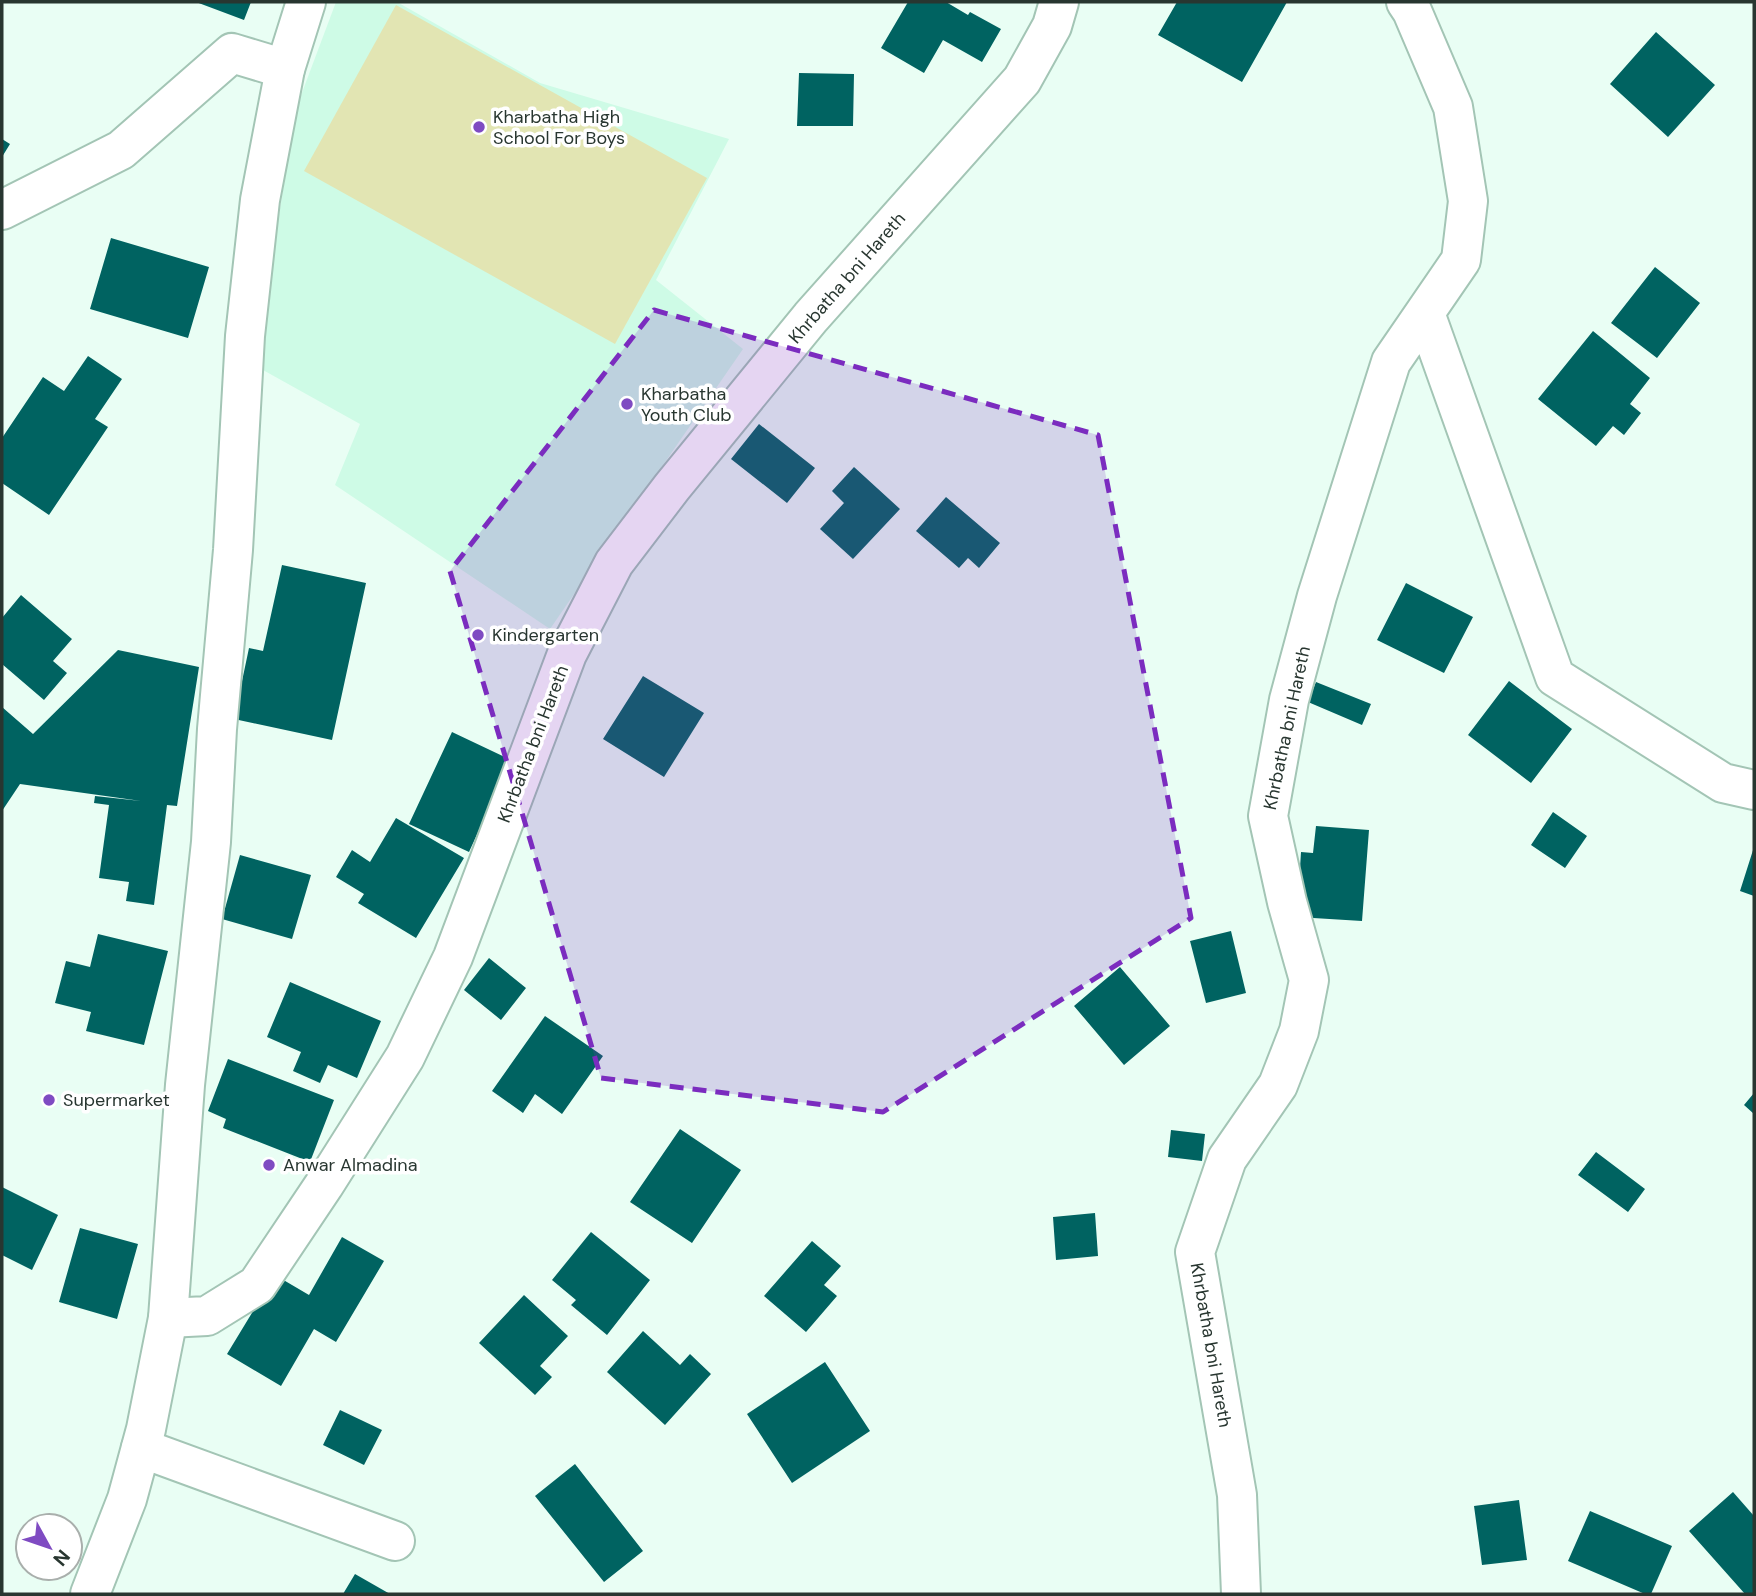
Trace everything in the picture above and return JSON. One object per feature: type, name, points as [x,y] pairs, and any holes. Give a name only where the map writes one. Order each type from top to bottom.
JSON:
[{"type":"street","points":[[90,1594],[127,1499],[141,1448],[168,1318],[185,1085],[211,842],[217,729],[233,550],[245,336],[260,200],[285,69],[306,2]]},
{"type":"street","name":"Khrbatha bni Hareth","points":[[168,1318],[207,1316],[257,1285],[405,1057],[453,957],[567,654],[614,563],[811,317],[1022,80],[1052,26],[1059,2]]},
{"type":"street","name":"Khrbatha bni Hareth","points":[[1241,1594],[1237,1495],[1195,1252],[1227,1159],[1278,1085],[1299,1031],[1309,980],[1287,902],[1268,816],[1289,700],[1317,596],[1391,362],[1461,260],[1468,201],[1453,107],[1406,2]]},
{"type":"street","points":[[2,210],[121,150],[232,53],[285,69]]},
{"type":"street","points":[[1425,313],[1555,677],[1723,783],[1754,790]]},
{"type":"street","points":[[141,1448],[395,1541]]},
{"type":"highlighted area","points":[[654,310],[1098,435],[1191,918],[883,1112],[601,1078],[450,571]]},
{"type":"shaded area","points":[[336,2],[397,2],[540,83],[729,139],[656,280],[743,349],[550,629],[335,485],[360,424],[254,365],[297,106]]},
{"type":"shaded area","points":[[396,5],[707,178],[615,344],[304,171]]},
{"type":"building","points":[[196,2],[251,2],[244,20]]},
{"type":"building","points":[[908,2],[946,2],[1001,29],[982,62],[943,40],[924,73],[881,48]]},
{"type":"building","points":[[1177,2],[1287,2],[1242,82],[1158,35]]},
{"type":"building","points":[[1656,32],[1715,85],[1668,137],[1610,84]]},
{"type":"building","points":[[799,73],[854,74],[853,126],[797,126]]},
{"type":"building","points":[[2,139],[10,144],[2,157]]},
{"type":"building","points":[[111,238],[209,267],[188,338],[90,309]]},
{"type":"building","points":[[1655,267],[1700,303],[1657,358],[1611,323]]},
{"type":"building","points":[[1593,331],[1650,378],[1630,404],[1641,413],[1624,435],[1613,426],[1596,446],[1538,399]]},
{"type":"building","points":[[88,356],[122,379],[95,419],[108,427],[49,515],[2,483],[2,438],[43,377],[64,391]]},
{"type":"building","points":[[759,424],[815,468],[787,503],[731,459]]},
{"type":"building","points":[[854,467],[900,509],[853,559],[820,529],[844,503],[832,491]]},
{"type":"building","points":[[946,497],[1000,543],[979,568],[968,558],[959,568],[916,531]]},
{"type":"building","points":[[282,565],[366,583],[332,740],[234,719],[249,648],[263,651]]},
{"type":"building","points":[[1406,583],[1473,617],[1444,673],[1377,640]]},
{"type":"building","points":[[21,595],[72,639],[53,661],[67,673],[44,700],[2,664],[2,618]]},
{"type":"building","points":[[118,650],[199,667],[177,806],[167,805],[154,905],[126,901],[129,882],[99,878],[109,805],[94,803],[95,796],[141,801],[20,784],[2,811],[2,707],[33,734]]},
{"type":"building","points":[[643,676],[704,713],[664,777],[603,739]]},
{"type":"building","points":[[1509,681],[1572,729],[1531,783],[1468,735]]},
{"type":"building","points":[[1316,682],[1371,704],[1362,725],[1308,702]]},
{"type":"building","points":[[452,732],[511,760],[469,852],[409,824]]},
{"type":"building","points":[[1553,812],[1587,836],[1565,868],[1531,845]]},
{"type":"building","points":[[396,818],[464,858],[416,938],[358,903],[364,894],[336,877],[352,850],[370,862]]},
{"type":"building","points":[[1316,826],[1369,830],[1362,921],[1297,917],[1301,852],[1313,853]]},
{"type":"building","points":[[1754,847],[1754,896],[1740,891]]},
{"type":"building","points":[[240,855],[311,875],[292,939],[222,919]]},
{"type":"building","points":[[1231,931],[1246,993],[1206,1003],[1190,941]]},
{"type":"building","points":[[98,934],[168,951],[144,1045],[86,1031],[91,1012],[55,1003],[66,961],[90,967]]},
{"type":"building","points":[[489,958],[526,988],[501,1020],[464,990]]},
{"type":"building","points":[[1120,967],[1170,1026],[1124,1065],[1074,1006]]},
{"type":"building","points":[[290,982],[381,1021],[357,1078],[328,1065],[320,1083],[293,1071],[301,1052],[267,1037]]},
{"type":"building","points":[[545,1016],[603,1056],[562,1114],[535,1094],[523,1113],[492,1091]]},
{"type":"building","points":[[228,1059],[334,1100],[310,1162],[223,1128],[226,1119],[208,1111]]},
{"type":"building","points":[[1754,1093],[1754,1114],[1744,1105]]},
{"type":"building","points":[[680,1129],[741,1170],[692,1243],[630,1202]]},
{"type":"building","points":[[1171,1130],[1205,1134],[1202,1161],[1168,1157]]},
{"type":"building","points":[[1596,1152],[1645,1189],[1628,1212],[1578,1175]]},
{"type":"building","points":[[2,1187],[58,1215],[32,1270],[2,1255]]},
{"type":"building","points":[[1095,1213],[1098,1256],[1056,1260],[1053,1217]]},
{"type":"building","points":[[80,1228],[138,1244],[117,1319],[59,1302]]},
{"type":"building","points":[[591,1232],[650,1280],[607,1335],[571,1305],[576,1300],[552,1280]]},
{"type":"building","points":[[342,1237],[384,1261],[336,1342],[314,1329],[281,1386],[227,1354],[275,1275],[309,1295]]},
{"type":"building","points":[[812,1241],[841,1266],[824,1285],[837,1296],[806,1332],[764,1296]]},
{"type":"building","points":[[524,1295],[568,1336],[540,1366],[552,1377],[535,1395],[479,1343]]},
{"type":"building","points":[[643,1331],[680,1365],[690,1354],[711,1374],[665,1425],[607,1372]]},
{"type":"building","points":[[825,1362],[870,1431],[792,1483],[747,1414]]},
{"type":"building","points":[[340,1410],[382,1430],[364,1465],[323,1445]]},
{"type":"building","points":[[575,1464],[643,1551],[604,1582],[535,1496]]},
{"type":"building","points":[[1733,1492],[1754,1516],[1754,1594],[1745,1594],[1689,1531]]},
{"type":"building","points":[[1519,1500],[1527,1560],[1482,1565],[1474,1506]]},
{"type":"building","points":[[1590,1511],[1672,1546],[1651,1594],[1645,1594],[1568,1561]]},
{"type":"building","points":[[355,1574],[390,1594],[343,1594]]},
{"type":"place","name":"Kharbatha High School For Boys","points":[[479,127]]},
{"type":"place","name":"Kharbatha Youth Club","points":[[627,404]]},
{"type":"place","name":"Kindergarten","points":[[478,635]]},
{"type":"place","name":"Supermarket","points":[[49,1100]]},
{"type":"place","name":"Anwar Almadina","points":[[269,1165]]}]
